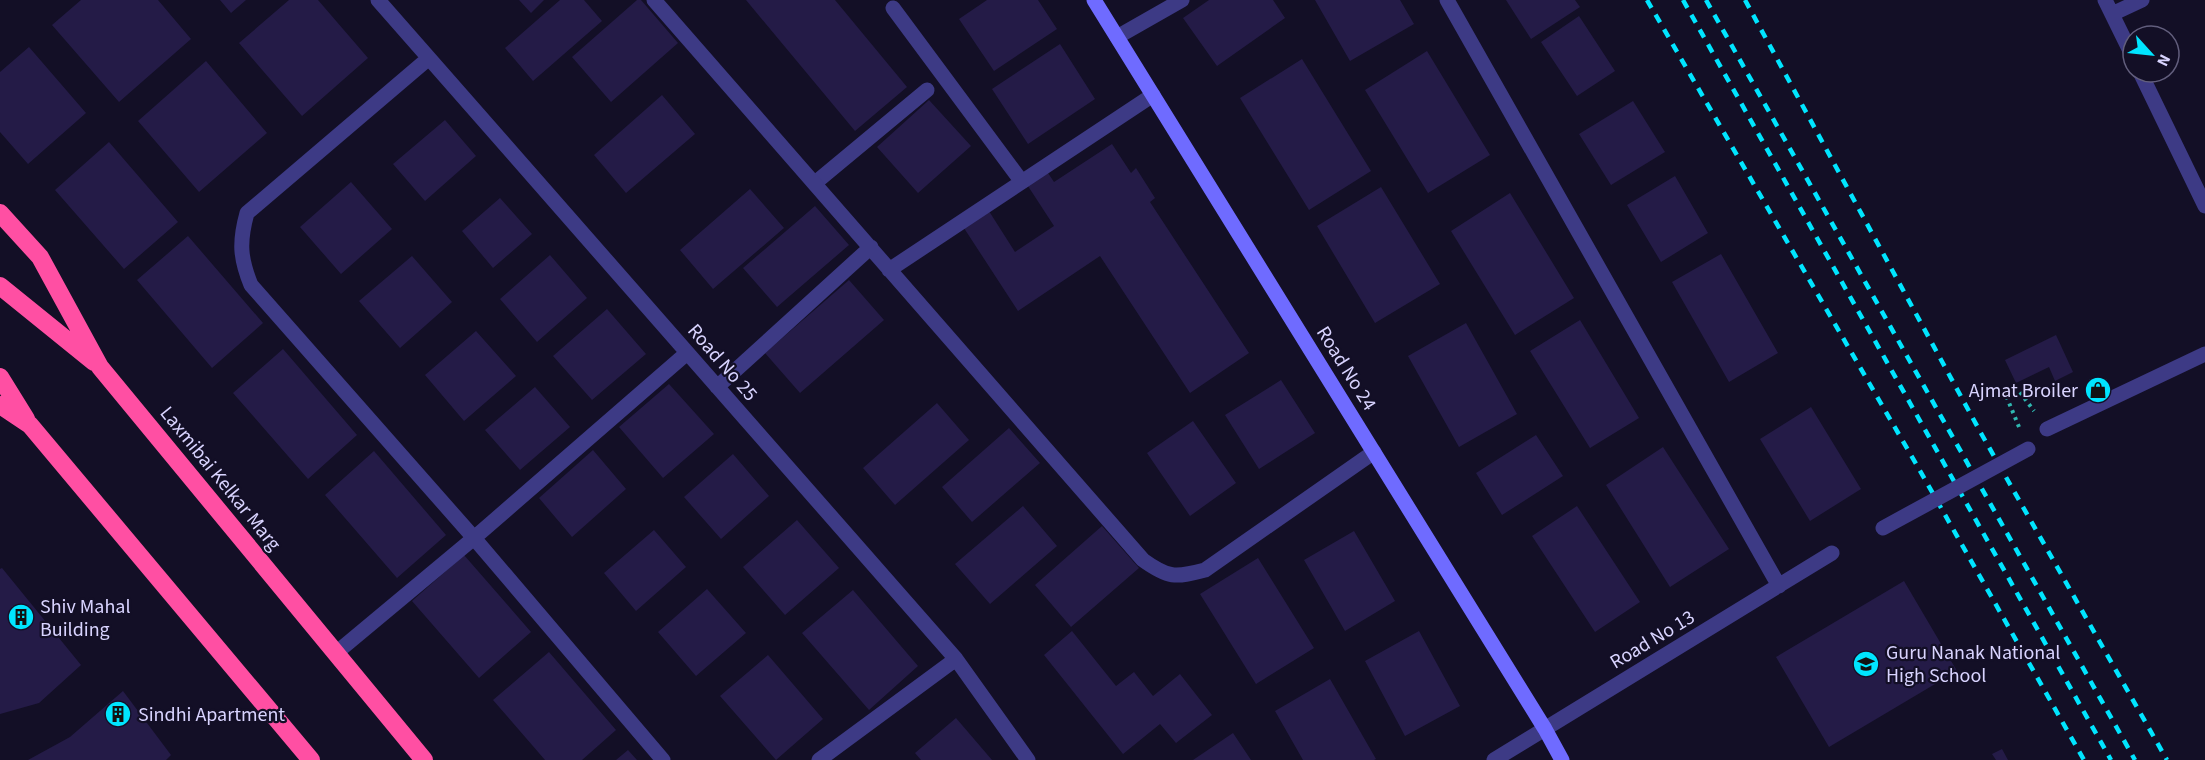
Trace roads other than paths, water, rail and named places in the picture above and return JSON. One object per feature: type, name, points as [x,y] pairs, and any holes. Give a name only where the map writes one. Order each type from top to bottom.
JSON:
[{"type":"highway","name":"Laxmibai Kelkar Marg","points":[[0,213],[40,257],[100,367],[424,760]]},
{"type":"highway","points":[[2,288],[100,367]]},
{"type":"highway","points":[[0,377],[30,426],[311,760]]},
{"type":"highway","points":[[0,405],[30,426]]},
{"type":"street","name":"Road No 25","points":[[378,0],[956,660],[1028,760]]},
{"type":"street","points":[[654,0],[1143,560],[1163,574],[1185,575],[1205,570],[1374,452]]},
{"type":"street","name":"Road No 24","points":[[1094,0],[1562,760]]},
{"type":"street","points":[[1117,37],[1182,0]]},
{"type":"street","points":[[1447,0],[1779,586]]},
{"type":"street","points":[[2121,32],[2109,7],[2142,0]]},
{"type":"street","points":[[893,8],[1022,182]]},
{"type":"street","points":[[429,58],[247,213],[241,234],[242,263],[251,285],[474,538],[663,760]]},
{"type":"street","points":[[2146,84],[2205,206]]},
{"type":"street","points":[[815,183],[927,90]]},
{"type":"street","points":[[889,270],[1153,95]]},
{"type":"street","points":[[717,387],[871,247]]},
{"type":"street","points":[[336,653],[474,538],[687,353]]},
{"type":"street","points":[[2047,429],[2205,354]]},
{"type":"street","points":[[1883,528],[2028,449]]},
{"type":"street","name":"Road No 13","points":[[1494,760],[1832,553]]},
{"type":"street","points":[[819,760],[956,660]]},
{"type":"railway","points":[[1647,0],[1919,469],[2084,760]]},
{"type":"railway","points":[[1683,0],[2111,760]]},
{"type":"railway","points":[[1706,0],[2135,760]]},
{"type":"railway","points":[[1745,0],[1982,435],[2167,760]]},
{"type":"place","name":"Ajmat Broiler","points":[[2098,390]]},
{"type":"place","name":"Shiv Mahal Building","points":[[21,617]]},
{"type":"place","name":"Guru Nanak National High School","points":[[1866,664]]},
{"type":"place","name":"Sindhi Apartment","points":[[118,714]]}]
